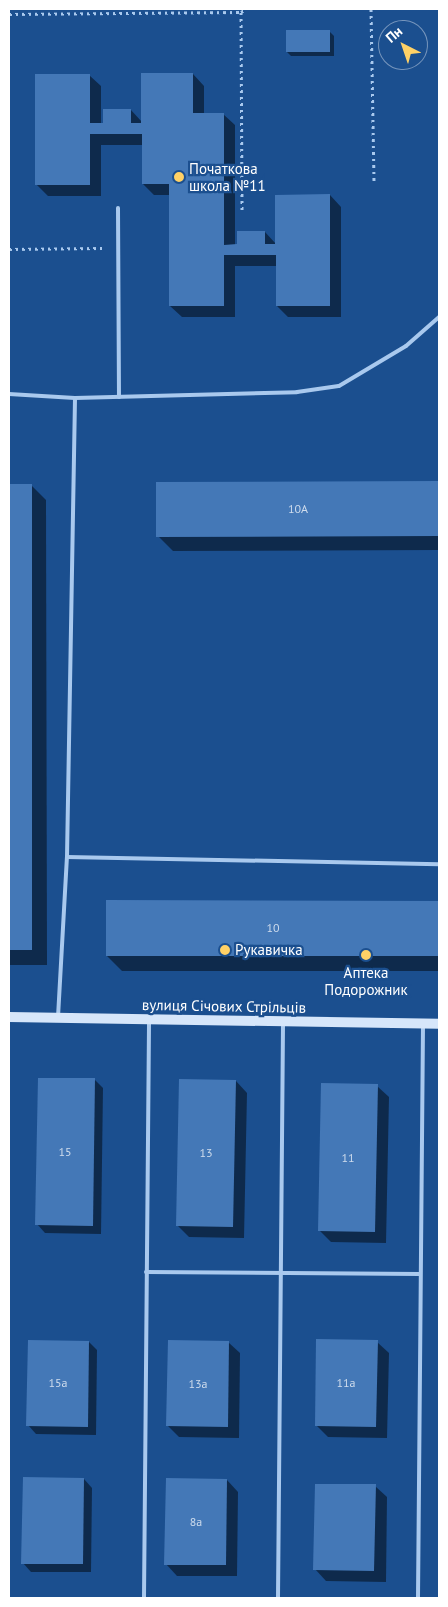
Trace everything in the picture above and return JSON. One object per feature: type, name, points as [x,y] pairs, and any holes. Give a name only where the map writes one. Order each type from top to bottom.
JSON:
[{"type":"street","name":"вулиця Січових Стрільців","points":[[9,1017],[439,1024]]},
{"type":"lane","points":[[118,208],[119,397]]},
{"type":"lane","points":[[9,394],[76,398],[119,397],[297,392],[339,386],[398,351],[439,317]]},
{"type":"lane","points":[[58,1018],[67,857],[76,398]]},
{"type":"lane","points":[[67,857],[439,864]]},
{"type":"lane","points":[[144,1598],[149,1020]]},
{"type":"lane","points":[[278,1598],[283,1022]]},
{"type":"lane","points":[[418,1598],[422,1024]]},
{"type":"lane","points":[[146,1272],[420,1274]]},
{"type":"path","points":[[9,14],[241,12],[246,9]]},
{"type":"path","points":[[371,9],[374,182]]},
{"type":"path","points":[[241,12],[242,210]]},
{"type":"path","points":[[9,249],[118,248]]},
{"type":"building","points":[[286,30],[330,30],[330,52],[286,52]]},
{"type":"building","points":[[141,73],[193,73],[193,113],[224,113],[224,245],[237,244],[237,231],[265,231],[265,244],[275,244],[275,195],[330,194],[330,306],[276,306],[276,255],[224,255],[224,306],[169,306],[169,184],[142,184],[142,134],[90,134],[90,185],[35,185],[35,74],[90,74],[90,123],[103,123],[103,109],[131,109],[131,123],[141,123]]},
{"type":"building","points":[[439,481],[439,536],[156,537],[156,482]]},
{"type":"building","points":[[9,484],[32,484],[32,950],[9,950]]},
{"type":"building","points":[[106,900],[439,901],[439,956],[106,956]]},
{"type":"building","points":[[38,1078],[95,1078],[93,1226],[35,1225]]},
{"type":"building","points":[[179,1079],[236,1080],[233,1227],[176,1226]]},
{"type":"building","points":[[321,1083],[378,1084],[375,1232],[318,1231]]},
{"type":"building","points":[[316,1339],[378,1340],[376,1427],[315,1426]]},
{"type":"building","points":[[28,1340],[89,1341],[88,1427],[26,1426]]},
{"type":"building","points":[[168,1340],[229,1341],[228,1427],[166,1426]]},
{"type":"building","points":[[23,1477],[84,1478],[83,1564],[21,1564]]},
{"type":"building","points":[[166,1478],[227,1479],[226,1565],[164,1565]]},
{"type":"building","points":[[315,1484],[376,1484],[374,1571],[313,1570]]},
{"type":"place","name":"Початкова школа №11","points":[[179,177]]},
{"type":"place","name":"Рукавичка","points":[[225,950]]},
{"type":"place","name":"Аптека Подорожник","points":[[366,955]]}]
